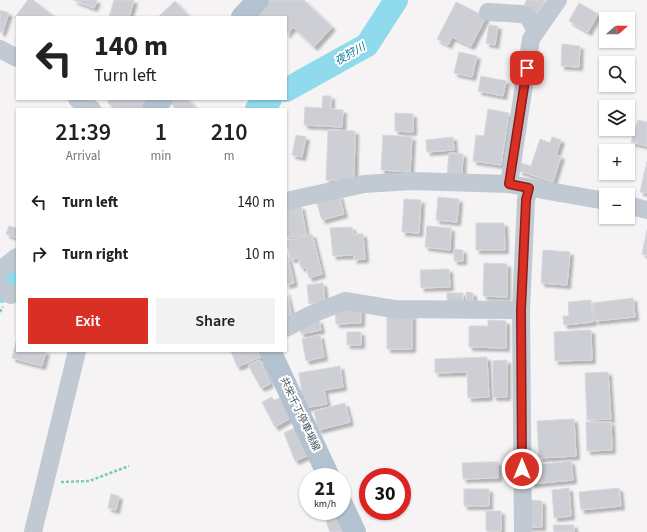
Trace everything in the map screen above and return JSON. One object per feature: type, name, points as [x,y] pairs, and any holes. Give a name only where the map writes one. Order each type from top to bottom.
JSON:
[{"type":"main road","points":[[243,16],[258,0]]},
{"type":"main road","points":[[154,108],[161,100]]},
{"type":"main road","name":"共栄千丁停車場線","points":[[270,352],[325,468]]},
{"type":"main road","points":[[349,520],[355,532]]},
{"type":"street","points":[[509,184],[531,39],[558,0]]},
{"type":"street","points":[[488,12],[522,14],[528,17],[536,30]]},
{"type":"street","points":[[0,49],[16,57]]},
{"type":"street","points":[[79,100],[91,108]]},
{"type":"street","points":[[287,201],[364,184],[413,181],[509,184],[599,200]]},
{"type":"street","points":[[523,532],[521,310],[526,200],[529,188]]},
{"type":"street","points":[[635,207],[647,210]]},
{"type":"street","points":[[0,270],[16,258]]},
{"type":"street","points":[[287,327],[310,315],[345,302],[394,309],[521,310]]},
{"type":"street","points":[[33,532],[77,352]]},
{"type":"path","points":[[46,481],[80,483],[129,466]]},
{"type":"building","points":[[28,0],[33,0],[54,16],[16,16],[15,17]]},
{"type":"building","points":[[73,0],[97,0],[94,8]]},
{"type":"building","points":[[114,0],[134,0],[129,16],[109,16]]},
{"type":"building","points":[[269,0],[304,0],[332,27],[314,47],[293,27],[287,34],[287,16],[254,16]]},
{"type":"building","points":[[527,0],[546,0],[537,14],[524,5]]},
{"type":"building","points":[[175,1],[189,16],[159,16]]},
{"type":"building","points":[[456,2],[486,17],[471,46],[452,37],[448,45],[437,39]]},
{"type":"building","points":[[579,3],[598,14],[588,32],[569,21]]},
{"type":"building","points":[[0,10],[9,13],[2,33],[0,32]]},
{"type":"building","points":[[489,25],[498,26],[495,45],[486,43]]},
{"type":"building","points":[[562,44],[580,46],[579,67],[561,66]]},
{"type":"building","points":[[459,52],[477,56],[472,77],[454,73]]},
{"type":"building","points":[[481,76],[506,81],[503,96],[478,91]]},
{"type":"building","points":[[323,96],[331,96],[331,109],[343,110],[342,127],[304,125],[305,107],[322,108]]},
{"type":"building","points":[[109,100],[151,100],[145,108],[114,108],[107,102]]},
{"type":"building","points":[[174,100],[189,100],[195,108],[175,108],[171,103]]},
{"type":"building","points":[[488,109],[509,113],[501,165],[473,161],[476,135],[484,136]]},
{"type":"building","points":[[395,113],[413,114],[413,132],[395,131]]},
{"type":"building","points":[[638,120],[647,122],[647,146],[631,142],[633,136],[635,136],[635,129]]},
{"type":"building","points":[[328,130],[355,131],[354,181],[326,180]]},
{"type":"building","points":[[296,135],[306,137],[302,157],[292,155]]},
{"type":"building","points":[[383,135],[412,137],[410,172],[381,170]]},
{"type":"building","points":[[453,137],[454,150],[427,152],[426,140]]},
{"type":"building","points":[[552,137],[561,140],[556,155],[561,156],[553,182],[519,171],[521,163],[531,166],[540,139],[550,143]]},
{"type":"building","points":[[449,153],[463,154],[462,175],[447,174]]},
{"type":"building","points":[[647,161],[647,193],[640,192]]},
{"type":"building","points":[[339,195],[344,214],[322,220],[316,201]]},
{"type":"building","points":[[438,197],[459,199],[457,222],[436,220]]},
{"type":"building","points":[[404,199],[421,200],[419,233],[402,232]]},
{"type":"building","points":[[301,206],[306,234],[287,238],[287,209]]},
{"type":"building","points":[[476,223],[504,223],[505,250],[476,250]]},
{"type":"building","points":[[9,226],[16,228],[16,238],[6,234]]},
{"type":"building","points":[[427,226],[451,228],[450,250],[425,247]]},
{"type":"building","points":[[352,227],[353,234],[363,234],[365,259],[354,260],[354,255],[333,256],[330,228]]},
{"type":"building","points":[[647,230],[647,255],[642,254]]},
{"type":"building","points":[[312,234],[322,274],[309,278],[306,267],[301,268],[298,258],[291,259],[287,241]]},
{"type":"building","points":[[454,249],[463,250],[463,261],[454,261]]},
{"type":"building","points":[[543,250],[570,252],[567,285],[541,283]]},
{"type":"building","points":[[287,254],[294,283],[287,285]]},
{"type":"building","points":[[484,263],[507,264],[507,297],[483,296]]},
{"type":"building","points":[[449,269],[450,287],[421,288],[420,270]]},
{"type":"building","points":[[323,283],[325,301],[309,304],[307,285]]},
{"type":"building","points":[[466,292],[473,293],[473,306],[466,305]]},
{"type":"building","points":[[447,293],[463,293],[463,306],[447,306]]},
{"type":"building","points":[[287,295],[292,317],[287,318]]},
{"type":"building","points":[[633,298],[635,317],[595,321],[593,303]]},
{"type":"building","points":[[591,300],[593,322],[564,325],[563,316],[569,316],[568,302]]},
{"type":"building","points":[[361,309],[361,323],[336,324],[335,310]]},
{"type":"building","points":[[387,315],[412,315],[412,349],[387,349]]},
{"type":"building","points":[[319,320],[321,330],[301,334],[299,323]]},
{"type":"building","points":[[488,320],[506,321],[506,348],[469,347],[469,326],[488,326]]},
{"type":"building","points":[[591,330],[592,360],[555,361],[554,332]]},
{"type":"building","points":[[347,332],[361,332],[361,345],[347,345]]},
{"type":"building","points":[[320,335],[324,357],[306,361],[302,339]]},
{"type":"building","points":[[16,342],[16,352],[46,352],[42,366],[12,358]]},
{"type":"building","points":[[231,352],[258,352],[261,357],[237,367]]},
{"type":"building","points":[[487,357],[489,397],[468,398],[467,372],[435,373],[435,359]]},
{"type":"building","points":[[260,360],[270,384],[261,388],[248,365]]},
{"type":"building","points":[[507,360],[507,397],[493,397],[493,361]]},
{"type":"building","points":[[340,366],[343,387],[324,390],[327,404],[304,408],[299,373]]},
{"type":"building","points":[[608,372],[611,419],[587,420],[585,373]]},
{"type":"building","points":[[272,397],[274,401],[281,397],[292,417],[275,427],[262,402]]},
{"type":"building","points":[[345,403],[350,422],[318,430],[314,411]]},
{"type":"building","points":[[574,419],[576,456],[539,458],[537,421]]},
{"type":"building","points":[[586,422],[611,422],[612,450],[587,451]]},
{"type":"building","points":[[299,426],[311,454],[295,461],[284,433]]},
{"type":"building","points":[[571,461],[573,480],[530,484],[528,466]]},
{"type":"building","points":[[498,462],[498,478],[463,479],[462,463]]},
{"type":"building","points":[[569,488],[571,516],[554,518],[552,490]]},
{"type":"building","points":[[619,488],[621,506],[581,510],[579,492]]},
{"type":"building","points":[[464,489],[489,489],[489,506],[464,506]]},
{"type":"building","points":[[111,494],[119,496],[116,510],[108,508]]},
{"type":"building","points":[[529,500],[542,501],[542,527],[528,527]]},
{"type":"building","points":[[486,511],[501,511],[501,531],[486,531]]},
{"type":"building","points":[[340,520],[345,532],[330,532],[326,521]]},
{"type":"building","points":[[553,525],[574,525],[574,532],[554,532]]},
{"type":"waterway","name":"夜狩川","points":[[287,89],[367,45],[396,0]]},
{"type":"waterway","name":"夜狩川","points":[[258,108],[268,100]]},
{"type":"waterway","name":"夜狩川","points":[[0,291],[16,275]]},
{"type":"route","points":[[522,469],[521,310],[526,200],[529,188],[509,184],[527,68]]}]
